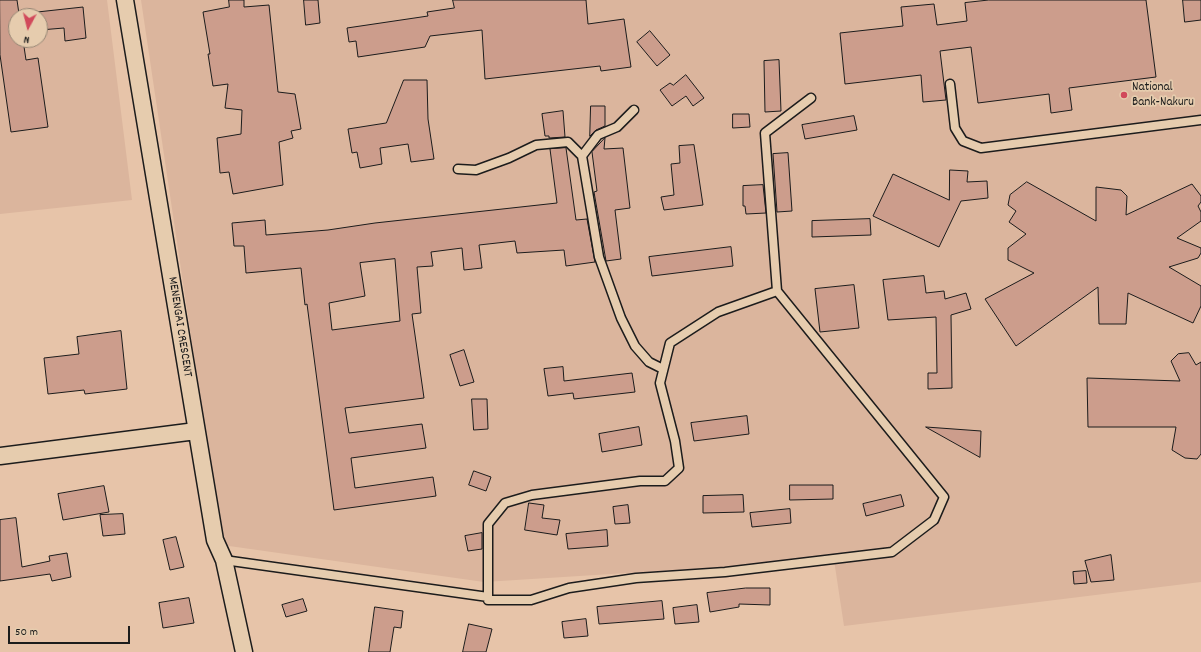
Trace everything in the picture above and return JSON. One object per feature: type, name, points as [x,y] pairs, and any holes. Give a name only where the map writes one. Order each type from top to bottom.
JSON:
[{"type":"street","name":"MENENGAI CRESCENT","points":[[125,0],[196,431],[216,540],[224,560],[244,652]]},
{"type":"street","points":[[0,456],[196,431]]},
{"type":"lane","points":[[950,84],[955,128],[963,140],[981,148],[1201,120]]},
{"type":"lane","points":[[224,560],[488,597],[488,600],[531,600],[569,588],[636,578],[725,572],[892,552],[934,520],[944,497],[777,291],[765,133],[810,98]]},
{"type":"lane","points":[[582,156],[598,135],[617,127],[634,110]]},
{"type":"lane","points":[[458,169],[476,170],[508,158],[536,145],[568,142],[582,156],[599,257],[621,318],[635,346],[649,362],[664,369]]},
{"type":"lane","points":[[488,597],[488,524],[504,503],[532,495],[640,481],[665,481],[679,468],[676,441],[660,383],[670,343],[718,312],[777,291]]},
{"type":"shaded area","points":[[0,0],[107,0],[132,200],[0,214]]},
{"type":"shaded area","points":[[141,0],[1201,0],[1201,582],[844,626],[834,560],[484,582],[222,545]]},
{"type":"building","points":[[0,0],[17,0],[18,8],[8,8],[8,48],[24,48],[26,60],[38,58],[48,127],[11,132],[0,55]]},
{"type":"building","points":[[229,0],[244,0],[244,7],[269,5],[278,92],[295,94],[301,129],[291,131],[293,138],[279,142],[283,185],[233,194],[229,172],[220,173],[217,138],[241,134],[242,110],[225,108],[228,84],[213,86],[208,54],[210,54],[203,12],[229,7]]},
{"type":"building","points":[[304,0],[318,0],[320,23],[306,25]]},
{"type":"building","points":[[453,0],[586,0],[588,24],[624,19],[631,67],[601,71],[600,66],[485,79],[482,30],[430,36],[425,47],[358,57],[356,41],[349,42],[347,28],[428,16],[427,12],[454,8]]},
{"type":"building","points":[[989,0],[1146,0],[1156,77],[1069,88],[1072,110],[1051,113],[1049,94],[978,103],[971,47],[940,51],[946,100],[923,102],[921,75],[845,84],[840,33],[903,26],[901,7],[934,4],[937,25],[967,21],[965,3]]},
{"type":"building","points":[[1183,0],[1201,0],[1201,20],[1185,22]]},
{"type":"building","points":[[83,7],[86,38],[65,41],[64,28],[48,29],[48,11]]},
{"type":"building","points":[[650,31],[670,55],[657,66],[637,42]]},
{"type":"building","points":[[779,60],[781,111],[765,112],[764,61]]},
{"type":"building","points":[[686,75],[704,98],[693,106],[686,96],[672,106],[660,90],[670,83],[673,85]]},
{"type":"building","points":[[404,80],[427,80],[428,119],[434,159],[411,162],[408,144],[380,148],[382,164],[360,168],[357,152],[352,153],[348,129],[386,123]]},
{"type":"building","points":[[591,106],[605,106],[605,126],[596,130],[590,136]]},
{"type":"building","points":[[563,111],[565,137],[549,138],[549,136],[545,136],[542,114]]},
{"type":"building","points":[[733,114],[749,114],[750,127],[733,128]]},
{"type":"building","points":[[854,116],[857,130],[805,139],[802,125]]},
{"type":"building","points":[[605,138],[604,149],[623,148],[630,208],[615,210],[621,259],[606,261],[594,192],[597,191],[592,152]]},
{"type":"building","points":[[694,145],[703,205],[664,210],[661,197],[674,195],[671,164],[680,163],[679,146]]},
{"type":"building","points":[[566,148],[576,220],[587,219],[595,262],[566,266],[564,250],[517,253],[515,241],[479,245],[482,268],[464,270],[462,248],[431,252],[433,266],[417,267],[421,313],[412,314],[424,398],[345,408],[349,433],[422,424],[426,448],[351,458],[355,488],[433,477],[436,496],[334,510],[301,268],[246,273],[244,246],[234,246],[232,223],[265,220],[266,235],[328,230],[375,223],[557,203],[550,149]],"holes":[[[395,259],[400,321],[332,330],[329,303],[365,296],[360,263]]]},
{"type":"building","points":[[788,153],[792,211],[777,212],[773,154]]},
{"type":"building","points":[[950,170],[968,171],[967,182],[987,181],[988,198],[961,201],[939,247],[873,216],[893,174],[949,200]]},
{"type":"building","points":[[1027,182],[1096,221],[1096,187],[1121,190],[1127,196],[1126,215],[1192,184],[1201,196],[1201,202],[1198,206],[1201,212],[1201,221],[1177,238],[1201,248],[1201,253],[1198,258],[1169,267],[1201,286],[1201,306],[1193,323],[1128,293],[1126,324],[1099,324],[1098,287],[1016,346],[985,299],[1034,273],[1008,260],[1008,248],[1026,234],[1009,222],[1016,211],[1008,205],[1010,195]]},
{"type":"building","points":[[763,185],[766,213],[746,214],[745,206],[743,206],[743,186]]},
{"type":"building","points":[[870,219],[871,235],[812,237],[812,221]]},
{"type":"building","points":[[731,247],[733,266],[652,276],[649,257]]},
{"type":"building","points":[[924,276],[926,293],[944,291],[945,299],[966,293],[971,309],[951,315],[952,388],[928,389],[928,373],[937,373],[936,317],[888,320],[883,280]]},
{"type":"building","points":[[854,285],[859,328],[820,332],[815,289]]},
{"type":"building","points":[[121,331],[127,389],[85,394],[84,390],[48,394],[44,358],[79,354],[77,337]]},
{"type":"building","points":[[464,350],[474,382],[460,386],[450,355]]},
{"type":"building","points":[[1189,353],[1196,365],[1201,362],[1201,454],[1197,459],[1185,458],[1172,450],[1176,427],[1088,427],[1087,378],[1180,381],[1171,361],[1178,354]]},
{"type":"building","points":[[563,367],[564,381],[632,373],[635,392],[574,399],[573,393],[548,396],[544,369]]},
{"type":"building","points":[[472,399],[487,399],[488,429],[474,430]]},
{"type":"building","points":[[747,416],[749,434],[694,441],[691,423]]},
{"type":"building","points":[[639,427],[642,445],[602,452],[599,434]]},
{"type":"building","points":[[926,427],[981,431],[980,457]]},
{"type":"building","points":[[474,471],[491,477],[486,491],[469,485]]},
{"type":"building","points":[[790,485],[833,485],[833,499],[790,500]]},
{"type":"building","points":[[104,486],[109,512],[63,520],[58,494]]},
{"type":"building","points":[[743,495],[744,512],[703,513],[703,496]]},
{"type":"building","points":[[901,495],[904,506],[866,516],[863,504]]},
{"type":"building","points":[[529,503],[544,505],[542,518],[560,520],[557,535],[525,530]]},
{"type":"building","points":[[628,505],[630,523],[615,524],[613,507]]},
{"type":"building","points":[[790,509],[791,523],[752,527],[750,513]]},
{"type":"building","points":[[123,514],[125,534],[103,536],[100,515]]},
{"type":"building","points":[[16,518],[22,567],[50,561],[49,556],[67,553],[71,577],[52,581],[50,574],[0,581],[0,520]]},
{"type":"building","points":[[607,530],[608,546],[568,549],[566,534]]},
{"type":"building","points":[[482,533],[482,549],[468,551],[465,536]]},
{"type":"building","points":[[176,537],[184,567],[170,570],[163,540]]},
{"type":"building","points":[[1111,555],[1114,580],[1091,582],[1085,561]]},
{"type":"building","points":[[1086,571],[1087,583],[1074,584],[1073,572]]},
{"type":"building","points":[[746,588],[770,588],[770,605],[739,604],[739,607],[710,612],[707,593]]},
{"type":"building","points":[[189,598],[194,623],[163,628],[159,603]]},
{"type":"building","points":[[303,599],[307,611],[286,617],[282,605]]},
{"type":"building","points":[[662,601],[664,619],[599,624],[597,607]]},
{"type":"building","points":[[697,605],[699,622],[675,624],[673,608]]},
{"type":"building","points":[[375,607],[403,611],[401,628],[394,627],[390,652],[369,652]]},
{"type":"building","points":[[586,619],[588,636],[564,638],[562,622]]},
{"type":"building","points":[[469,624],[492,629],[486,652],[463,652]]},
{"type":"place","name":"National Bank-Nakuru","points":[[1124,95]]}]
